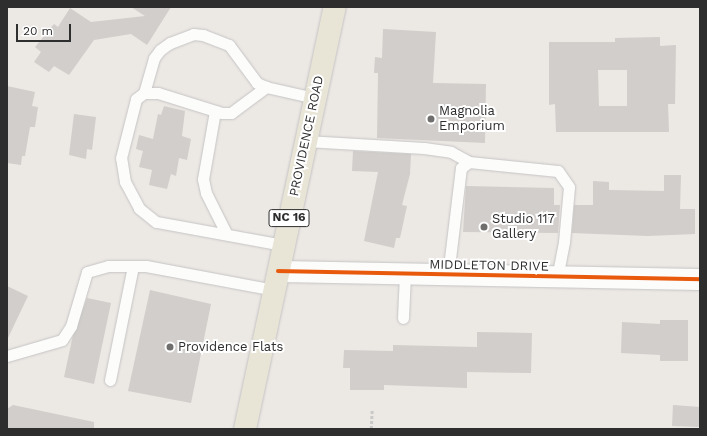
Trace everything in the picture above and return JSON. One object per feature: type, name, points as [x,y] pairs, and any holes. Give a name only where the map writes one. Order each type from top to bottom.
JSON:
[{"type":"main road","name":"PROVIDENCE ROAD","points":[[245,429],[283,245],[335,7]]},
{"type":"street","name":"MIDDLETON DRIVE","points":[[276,281],[405,274],[700,279]]},
{"type":"lane","points":[[144,94],[154,58],[160,50],[170,43],[193,34],[203,35],[229,45],[257,83],[266,87],[315,98]]},
{"type":"lane","points":[[266,87],[231,113],[214,111],[158,93],[144,94],[136,99],[121,158],[125,182],[139,208],[156,222],[226,233],[283,245]]},
{"type":"lane","points":[[214,111],[203,179],[206,193],[226,233]]},
{"type":"lane","points":[[306,141],[452,152],[469,162],[558,171],[562,174],[569,187],[569,193],[557,277]]},
{"type":"lane","points":[[448,275],[461,168],[469,162]]},
{"type":"lane","points":[[7,356],[62,340],[71,326],[87,272],[108,266],[133,266],[206,276],[276,281]]},
{"type":"lane","points":[[110,380],[133,266]]},
{"type":"lane","points":[[403,318],[405,274]]},
{"type":"path","points":[[371,429],[372,409]]},
{"type":"building","points":[[131,7],[171,7],[147,45],[131,34],[94,40],[69,75],[54,66],[49,72],[34,62],[41,52],[35,47],[54,24],[58,27],[70,8],[91,22],[145,16]]},
{"type":"building","name":"Magnolia Emporium","points":[[383,29],[436,32],[433,83],[486,84],[485,143],[377,138],[378,73],[374,73],[375,57],[382,58]]},
{"type":"building","points":[[660,37],[660,46],[676,45],[675,104],[668,104],[669,132],[556,132],[555,104],[549,105],[549,42],[615,42],[615,38]],"holes":[[[598,70],[627,70],[627,106],[599,106]]]},
{"type":"building","points":[[7,86],[35,92],[32,106],[38,107],[35,127],[30,127],[25,156],[22,156],[21,165],[7,163]]},
{"type":"building","points":[[164,106],[185,111],[182,136],[191,139],[187,160],[179,158],[176,176],[171,174],[167,189],[149,185],[152,170],[139,167],[143,151],[136,149],[139,135],[153,139],[158,114],[161,115]]},
{"type":"building","points":[[74,114],[96,117],[92,150],[87,149],[86,159],[69,155]]},
{"type":"building","points":[[353,151],[411,154],[410,174],[402,205],[407,206],[400,238],[396,238],[394,248],[364,241],[378,172],[352,171]]},
{"type":"building","points":[[664,175],[681,175],[680,209],[695,209],[695,234],[648,236],[572,233],[574,205],[593,205],[593,181],[609,182],[609,190],[664,191]]},
{"type":"building","points":[[466,186],[554,188],[554,205],[560,205],[558,233],[463,232]]},
{"type":"building","points":[[7,286],[28,296],[7,340]]},
{"type":"building","name":"Providence Flats","points":[[150,290],[211,304],[191,403],[128,391]]},
{"type":"building","points":[[87,298],[111,303],[94,384],[64,377],[73,335]]},
{"type":"building","points":[[660,320],[688,320],[688,361],[660,361],[660,355],[621,353],[622,322],[660,324]]},
{"type":"building","points":[[477,332],[532,333],[531,373],[467,372],[467,388],[384,385],[384,390],[350,390],[350,368],[343,368],[344,350],[393,351],[393,345],[477,347]]},
{"type":"building","points":[[13,405],[94,422],[94,429],[7,429],[7,409]]},
{"type":"building","points":[[673,405],[700,407],[700,427],[672,426]]},
{"type":"cycle path","points":[[278,271],[700,279]]},
{"type":"place","name":"Magnolia Emporium","points":[[431,119]]},
{"type":"place","name":"Studio 117 Gallery","points":[[484,227]]},
{"type":"place","name":"Providence Flats","points":[[170,347]]}]
